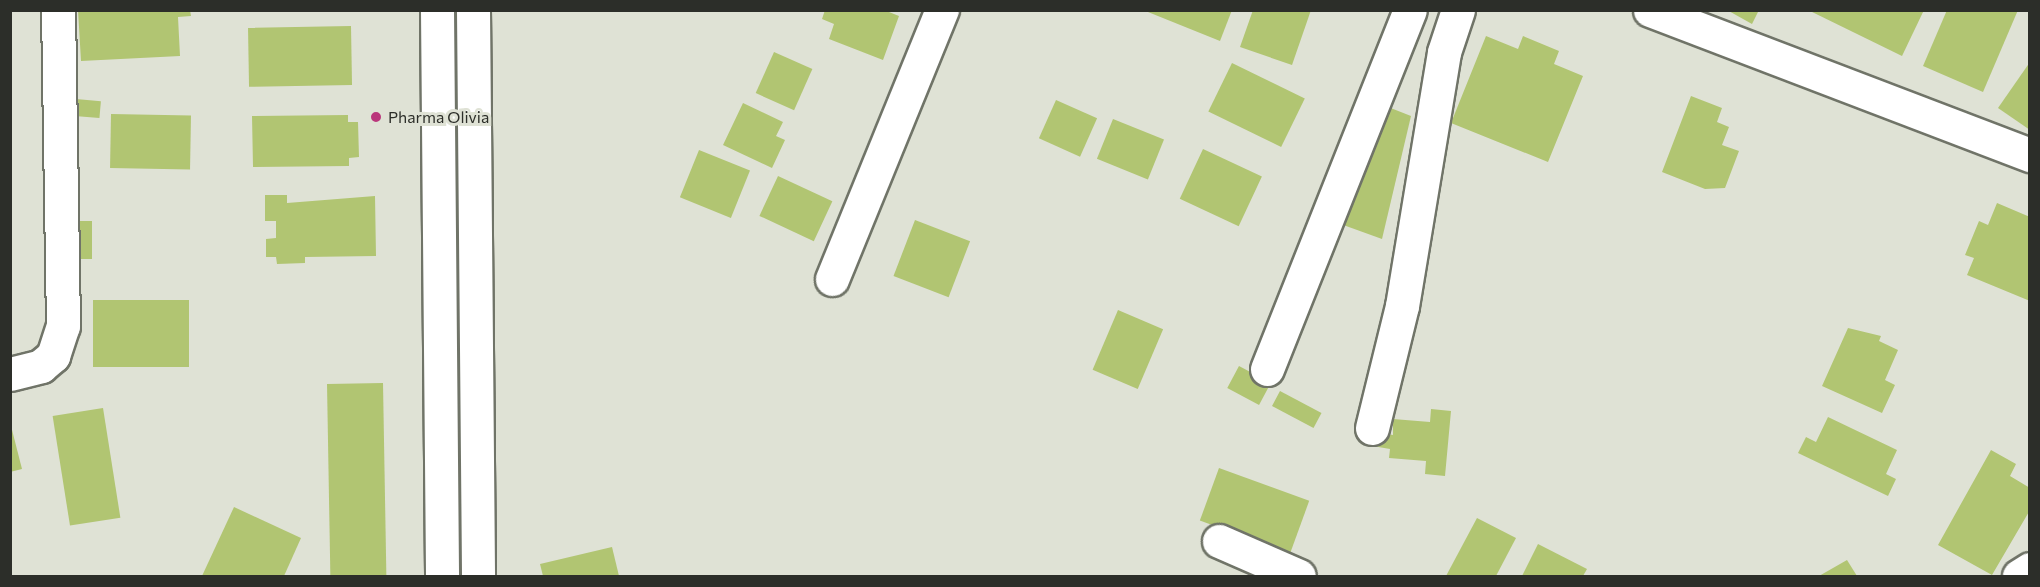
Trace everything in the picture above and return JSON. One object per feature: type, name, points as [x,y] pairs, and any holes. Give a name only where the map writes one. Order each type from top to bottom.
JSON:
[{"type":"street","points":[[10,374],[41,366],[53,356],[63,326],[58,10]]},
{"type":"street","points":[[436,10],[442,576]]},
{"type":"street","points":[[473,10],[478,576]]},
{"type":"street","points":[[832,279],[942,10]]},
{"type":"street","points":[[1267,369],[1410,10]]},
{"type":"street","points":[[1372,428],[1402,306],[1444,52],[1458,10]]},
{"type":"street","points":[[1650,10],[2030,155]]},
{"type":"street","points":[[1219,541],[1299,576]]},
{"type":"street","points":[[2019,576],[2030,569]]},
{"type":"building","points":[[78,10],[190,10],[191,16],[178,17],[180,56],[81,61]]},
{"type":"building","points":[[825,10],[884,10],[899,16],[883,60],[829,39],[834,24],[822,19]]},
{"type":"building","points":[[1143,10],[1232,10],[1220,41]]},
{"type":"building","points":[[1253,10],[1311,10],[1292,65],[1240,47]]},
{"type":"building","points":[[1727,10],[1759,10],[1752,24]]},
{"type":"building","points":[[1808,10],[1924,10],[1902,56]]},
{"type":"building","points":[[1947,10],[2018,10],[1983,92],[1923,66]]},
{"type":"building","points":[[351,26],[352,85],[249,87],[248,28]]},
{"type":"building","points":[[1486,36],[1518,49],[1523,36],[1559,51],[1554,64],[1583,76],[1548,162],[1451,123]]},
{"type":"building","points":[[774,52],[812,69],[794,110],[756,93]]},
{"type":"building","points":[[2030,62],[2030,130],[1998,108]]},
{"type":"building","points":[[1232,63],[1305,99],[1281,147],[1208,112]]},
{"type":"building","points":[[1691,96],[1722,108],[1717,122],[1729,127],[1722,145],[1739,151],[1725,188],[1705,189],[1662,172]]},
{"type":"building","points":[[76,99],[101,101],[99,118],[75,116]]},
{"type":"building","points":[[1056,100],[1097,118],[1080,157],[1039,138]]},
{"type":"building","points":[[743,103],[783,122],[776,136],[785,140],[772,168],[723,145]]},
{"type":"building","points":[[1383,105],[1411,116],[1382,239],[1335,222]]},
{"type":"building","points":[[111,114],[191,115],[190,169],[110,168]]},
{"type":"building","points":[[348,115],[348,122],[358,122],[359,157],[349,158],[349,166],[253,167],[252,116]]},
{"type":"building","points":[[1113,119],[1164,140],[1148,179],[1097,159]]},
{"type":"building","points":[[1203,149],[1262,176],[1239,226],[1180,199]]},
{"type":"building","points":[[699,150],[750,171],[731,218],[680,197]]},
{"type":"building","points":[[778,176],[832,201],[814,241],[759,216]]},
{"type":"building","points":[[265,195],[287,195],[287,203],[375,196],[376,256],[305,257],[305,263],[277,264],[276,257],[266,257],[266,239],[276,238],[276,221],[265,221]]},
{"type":"building","points":[[1997,203],[2030,217],[2030,301],[1967,275],[1974,258],[1965,255],[1979,221],[1988,225]]},
{"type":"building","points":[[915,220],[970,241],[949,297],[893,276]]},
{"type":"building","points":[[69,221],[92,221],[92,259],[69,259]]},
{"type":"building","points":[[93,300],[189,300],[189,367],[93,367]]},
{"type":"building","points":[[1118,310],[1163,329],[1138,389],[1093,370]]},
{"type":"building","points":[[1848,328],[1881,336],[1879,341],[1898,350],[1885,380],[1895,385],[1882,413],[1822,386]]},
{"type":"building","points":[[1239,366],[1271,383],[1259,405],[1227,388]]},
{"type":"building","points":[[383,383],[386,576],[330,576],[327,384]]},
{"type":"building","points":[[1280,391],[1321,413],[1314,428],[1272,406]]},
{"type":"building","points":[[103,408],[120,518],[70,526],[53,416]]},
{"type":"building","points":[[1431,409],[1451,411],[1445,476],[1425,474],[1426,461],[1389,458],[1390,449],[1361,444],[1364,430],[1393,435],[1393,419],[1430,422]]},
{"type":"building","points":[[1828,417],[1897,450],[1886,474],[1896,479],[1888,496],[1798,453],[1806,437],[1816,442]]},
{"type":"building","points":[[10,422],[22,469],[10,472]]},
{"type":"building","points":[[1991,450],[2016,464],[2010,476],[2030,488],[2030,510],[1992,575],[1938,545]]},
{"type":"building","points":[[1219,468],[1309,501],[1290,553],[1200,521]]},
{"type":"building","points":[[234,507],[301,538],[284,576],[202,576]]},
{"type":"building","points":[[1477,518],[1516,538],[1496,576],[1446,576]]},
{"type":"building","points":[[1538,544],[1587,569],[1583,576],[1522,576]]},
{"type":"building","points":[[612,547],[619,576],[543,576],[540,564]]},
{"type":"building","points":[[1847,560],[1857,576],[1819,576]]},
{"type":"place","name":"Pharma Olivia","points":[[376,117]]}]
